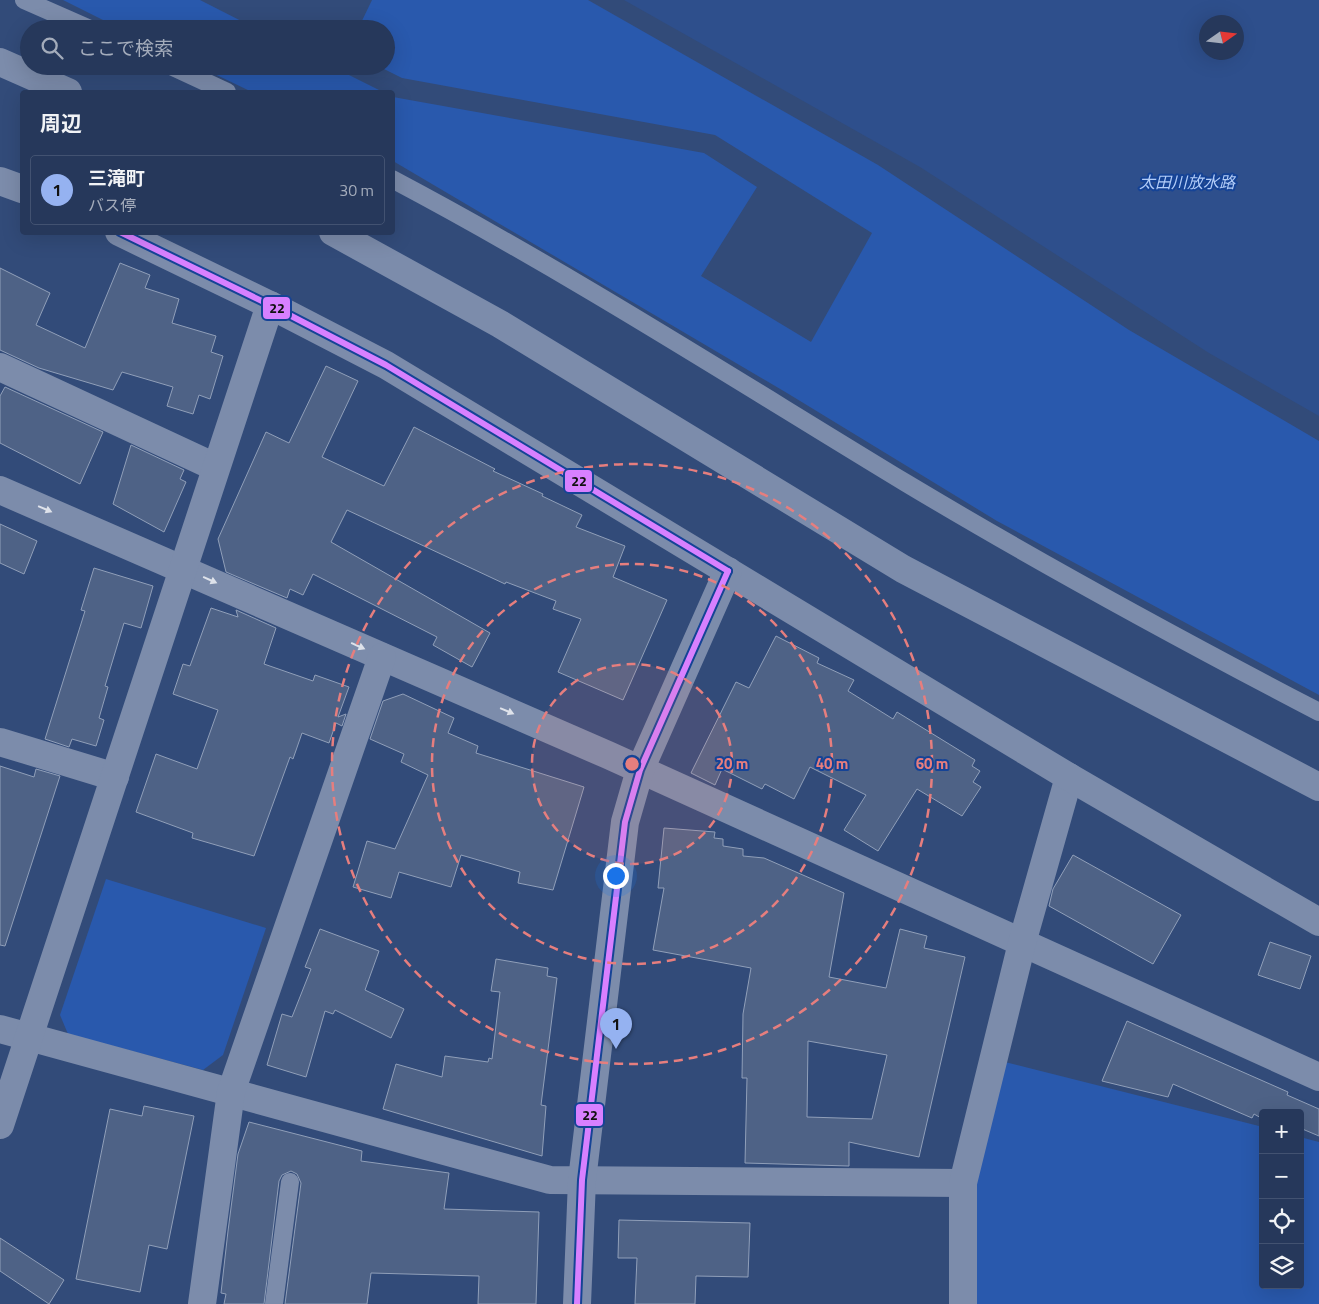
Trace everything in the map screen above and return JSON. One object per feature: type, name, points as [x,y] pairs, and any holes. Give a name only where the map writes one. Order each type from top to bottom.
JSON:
[{"type":"street","points":[[0,62],[20,71]]},
{"type":"street","points":[[29,75],[63,90]]},
{"type":"street","points":[[0,181],[20,188]]},
{"type":"street","points":[[125,235],[270,305],[386,365],[1069,777],[1319,922]]},
{"type":"street","points":[[338,235],[500,324],[903,569],[1319,787]]},
{"type":"street","points":[[0,1125],[215,467],[270,305]]},
{"type":"street","points":[[0,367],[215,467]]},
{"type":"street","points":[[0,490],[183,568],[640,770],[1319,1077]]},
{"type":"street","points":[[577,1304],[582,1180],[625,822],[640,770],[728,571]]},
{"type":"street","points":[[202,1304],[231,1092],[382,657]]},
{"type":"street","points":[[0,742],[115,777]]},
{"type":"street","points":[[963,1304],[963,1183],[1022,943],[1069,777]]},
{"type":"street","points":[[0,1029],[550,1180],[963,1183]]},
{"type":"lane","points":[[24,0],[70,20]]},
{"type":"lane","points":[[190,75],[223,90]]},
{"type":"lane","points":[[395,181],[636,318],[908,484],[1120,608],[1319,712]]},
{"type":"lane","points":[[274,1304],[290,1182]]},
{"type":"shaded area","points":[[63,0],[200,0],[239,20],[103,20]]},
{"type":"shaded area","points":[[372,0],[588,0],[878,165],[1129,330],[1319,441],[1319,695],[997,521],[787,393],[395,162],[395,97],[704,153],[757,187],[701,276],[811,342],[872,233],[715,135],[402,78],[395,74],[395,20],[362,20]]},
{"type":"shaded area","points":[[217,75],[349,75],[379,90],[248,90]]},
{"type":"shaded area","points":[[106,879],[266,928],[223,1055],[203,1070],[68,1034],[60,1015]]},
{"type":"shaded area","points":[[1005,1062],[1259,1126],[1259,1289],[1304,1289],[1304,1138],[1319,1142],[1319,1304],[974,1304],[973,1187]]},
{"type":"water","name":"太田川放水路","points":[[624,0],[1319,0],[1319,416],[1209,353],[920,167]]},
{"type":"building","points":[[120,263],[150,275],[145,288],[179,299],[172,323],[216,336],[211,352],[223,356],[210,399],[199,395],[193,414],[167,406],[173,387],[122,372],[113,390],[39,368],[0,350],[0,268],[50,293],[36,325],[85,348]]},
{"type":"building","points":[[326,366],[358,381],[322,457],[384,486],[414,427],[495,469],[493,471],[543,494],[542,496],[582,515],[576,527],[625,546],[613,577],[667,600],[623,700],[558,672],[581,619],[553,609],[556,601],[506,582],[505,584],[347,510],[331,542],[490,633],[472,667],[433,645],[437,637],[313,574],[303,595],[290,589],[287,598],[226,572],[218,539],[266,432],[289,443]]},
{"type":"building","points":[[5,387],[103,432],[80,484],[0,443],[0,396]]},
{"type":"building","points":[[131,445],[184,470],[180,479],[186,482],[164,532],[113,504]]},
{"type":"building","points":[[0,524],[37,541],[24,574],[0,563]]},
{"type":"building","points":[[94,568],[153,586],[141,628],[124,623],[105,686],[108,687],[99,718],[104,720],[96,746],[72,739],[69,747],[45,739],[85,611],[81,610]]},
{"type":"building","points":[[211,608],[238,617],[236,610],[276,628],[264,664],[313,681],[315,675],[349,687],[338,717],[346,714],[342,726],[336,723],[329,743],[302,733],[293,759],[290,757],[254,856],[192,838],[193,833],[136,812],[156,754],[197,769],[218,710],[173,694],[183,664],[190,666]]},
{"type":"building","points":[[776,636],[819,658],[817,663],[854,680],[848,691],[893,719],[897,712],[975,760],[972,766],[980,771],[973,782],[981,787],[962,816],[917,789],[878,851],[844,830],[866,795],[810,767],[794,799],[765,784],[762,789],[722,769],[715,785],[691,773],[736,682],[749,688]]},
{"type":"building","points":[[403,694],[454,718],[448,733],[478,746],[476,753],[584,787],[553,890],[518,883],[520,872],[461,855],[451,887],[399,872],[391,898],[353,887],[367,841],[395,849],[428,775],[401,762],[404,754],[370,739],[383,701]]},
{"type":"building","points":[[0,766],[34,777],[36,769],[60,776],[5,946],[0,945]]},
{"type":"building","points":[[664,828],[715,832],[714,838],[723,839],[723,846],[743,849],[743,856],[764,858],[844,893],[829,977],[886,988],[900,929],[927,936],[924,948],[965,957],[919,1157],[849,1142],[849,1166],[745,1163],[747,1078],[742,1078],[743,1014],[751,968],[653,950],[664,888],[658,888]],"holes":[[[808,1041],[887,1055],[872,1119],[807,1117]]]},
{"type":"building","points":[[1073,855],[1181,915],[1153,964],[1049,906],[1053,889]]},
{"type":"building","points":[[320,929],[379,951],[365,990],[404,1009],[391,1038],[335,1010],[333,1014],[325,1011],[306,1077],[267,1065],[282,1014],[292,1017],[311,969],[305,967]]},
{"type":"building","points":[[1270,942],[1311,956],[1300,989],[1258,975]]},
{"type":"building","points":[[496,959],[548,968],[547,976],[557,978],[541,1105],[546,1106],[542,1156],[383,1109],[396,1064],[442,1077],[445,1056],[488,1062],[489,1058],[492,1059],[500,992],[491,991]]},
{"type":"building","points":[[1127,1021],[1288,1092],[1287,1095],[1319,1109],[1319,1136],[1304,1130],[1304,1109],[1259,1109],[1259,1117],[1254,1114],[1252,1118],[1173,1084],[1168,1097],[1102,1081]]},
{"type":"building","points":[[144,1106],[194,1116],[167,1249],[149,1245],[140,1292],[76,1279],[110,1109],[142,1116]]},
{"type":"building","points":[[249,1122],[362,1151],[361,1161],[449,1173],[444,1209],[539,1212],[536,1304],[478,1304],[479,1276],[371,1273],[367,1304],[285,1304],[301,1183],[297,1174],[291,1171],[282,1175],[279,1181],[264,1304],[224,1304],[226,1294],[221,1293],[238,1154]]},
{"type":"building","points":[[619,1220],[750,1223],[748,1277],[696,1276],[695,1304],[635,1304],[637,1258],[618,1258]]},
{"type":"building","points":[[0,1238],[64,1280],[49,1304],[0,1271]]},
{"type":"transit line","name":"22","points":[[126,235],[270,305],[386,365],[728,571]]},
{"type":"transit line","name":"22","points":[[577,1304],[582,1180],[625,822],[640,770],[728,571]]},
{"type":"place","name":"三滝町","points":[[616,1049]]}]
